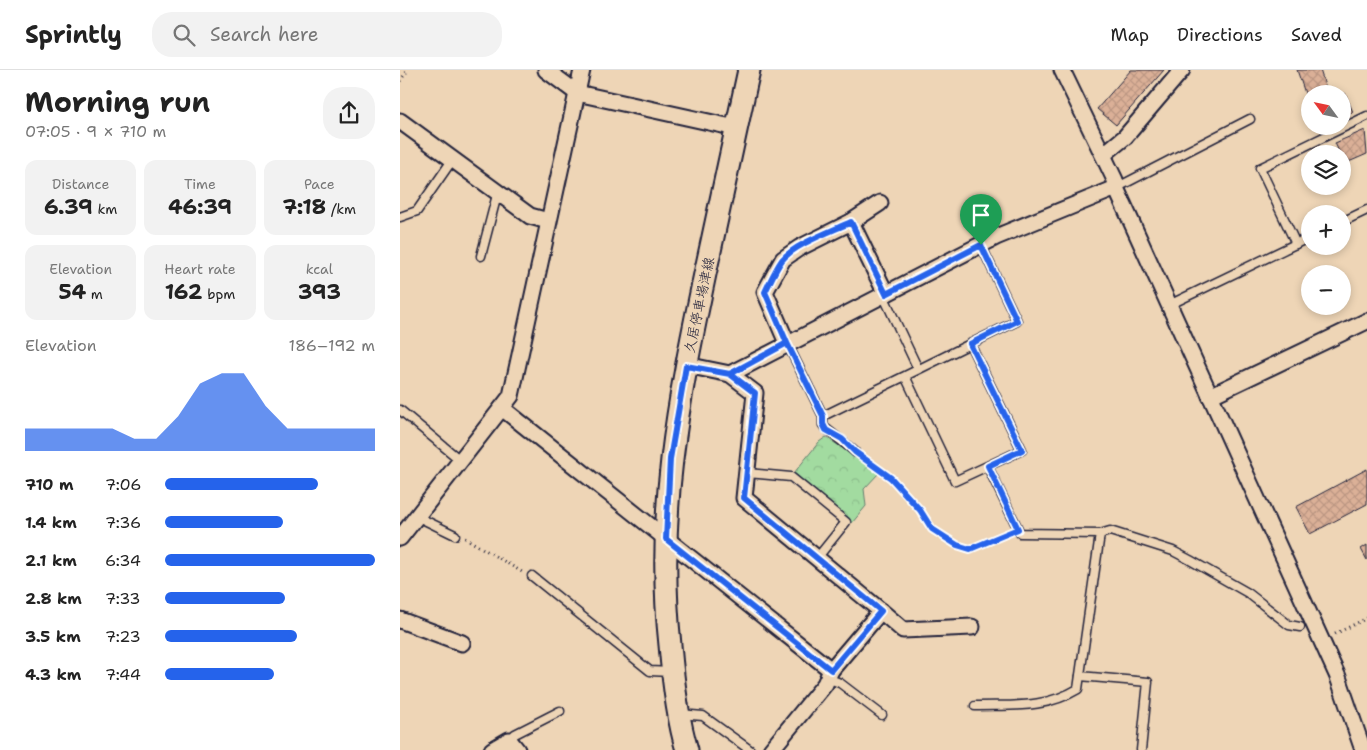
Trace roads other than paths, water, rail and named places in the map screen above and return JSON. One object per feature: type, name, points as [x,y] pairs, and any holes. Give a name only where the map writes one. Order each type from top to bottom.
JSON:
[{"type":"main road","name":"久居停車場津線","points":[[687,750],[672,672],[665,600],[670,459],[686,366],[749,70]]},
{"type":"street","points":[[546,70],[577,93],[736,128]]},
{"type":"street","points":[[400,538],[408,518],[460,460],[511,396],[582,70]]},
{"type":"street","points":[[1062,70],[1115,180],[1116,188],[1338,677],[1363,750]]},
{"type":"street","points":[[1102,155],[1125,136],[1182,70]]},
{"type":"street","points":[[400,121],[530,216],[548,221]]},
{"type":"street","points":[[730,374],[787,343],[981,245],[1116,188]]},
{"type":"street","points":[[787,343],[765,292],[783,259],[798,248],[851,222],[880,203]]},
{"type":"street","points":[[851,222],[884,295]]},
{"type":"street","points":[[1210,396],[1367,321]]},
{"type":"street","points":[[686,366],[730,374],[755,393],[744,498],[903,630],[972,628]]},
{"type":"street","points":[[502,408],[666,539],[829,674]]},
{"type":"street","points":[[771,750],[829,674],[881,611]]},
{"type":"street","points":[[400,620],[462,643]]},
{"type":"street","points":[[492,750],[513,745]]},
{"type":"lane","points":[[1296,244],[1260,168],[1367,116]]},
{"type":"lane","points":[[1116,188],[1250,119]]},
{"type":"lane","points":[[400,217],[417,211],[453,159]]},
{"type":"lane","points":[[481,256],[498,192]]},
{"type":"lane","points":[[1351,218],[1367,210]]},
{"type":"lane","points":[[1169,305],[1301,242]]},
{"type":"lane","points":[[823,416],[1017,321],[981,245]]},
{"type":"lane","points":[[884,295],[918,369]]},
{"type":"lane","points":[[787,343],[823,416],[823,424],[826,430],[842,439],[855,452]]},
{"type":"lane","points":[[905,376],[955,482],[1022,450],[970,344]]},
{"type":"lane","points":[[400,410],[460,460]]},
{"type":"lane","points":[[988,466],[1020,533],[1100,534],[1110,531],[1173,551],[1248,593],[1289,625],[1300,627]]},
{"type":"lane","points":[[747,473],[791,477],[846,522],[817,558]]},
{"type":"lane","points":[[408,518],[455,535]]},
{"type":"lane","points":[[975,706],[1040,704],[1054,701],[1078,689],[1100,534]]},
{"type":"lane","points":[[532,576],[650,670],[672,672]]},
{"type":"lane","points":[[829,674],[882,716]]},
{"type":"lane","points":[[1080,676],[1148,682],[1141,750]]},
{"type":"lane","points":[[513,745],[515,734],[560,711]]},
{"type":"lane","points":[[679,714],[704,716],[750,750]]}]
